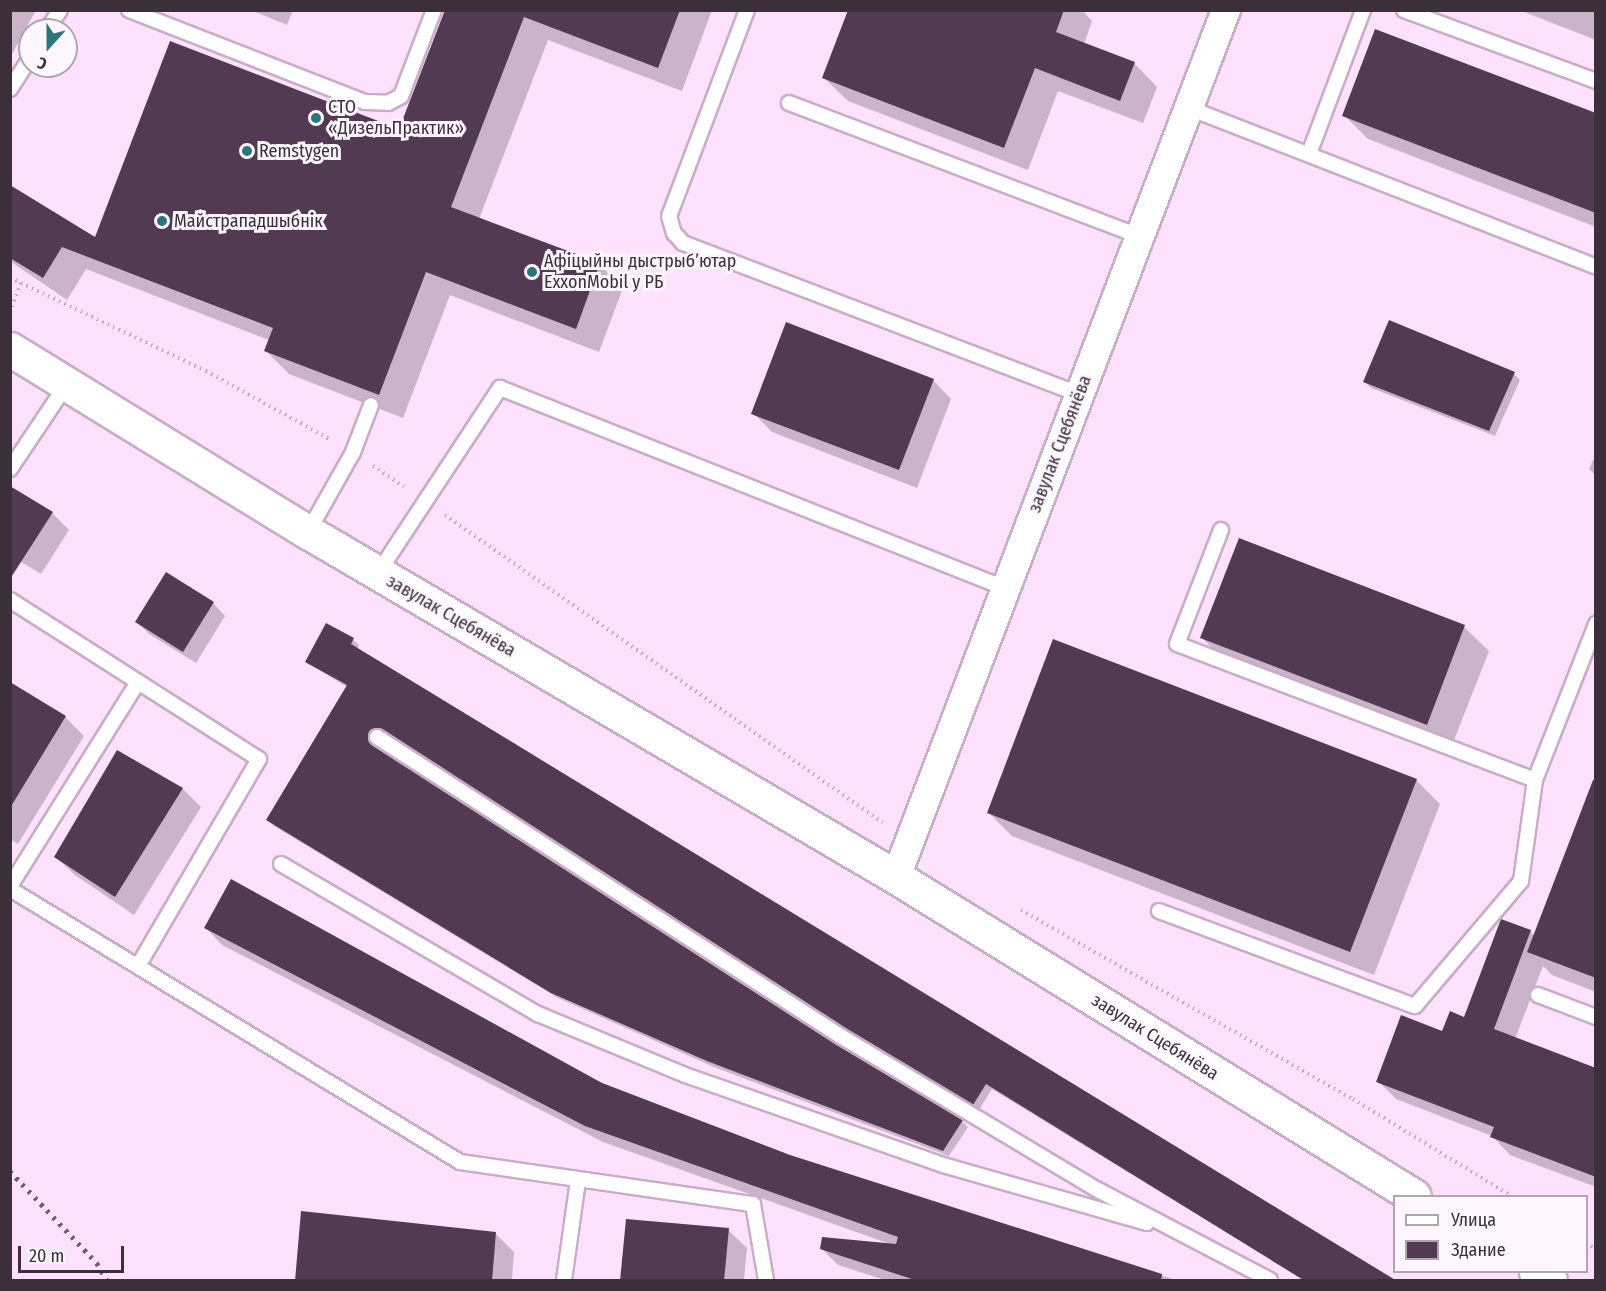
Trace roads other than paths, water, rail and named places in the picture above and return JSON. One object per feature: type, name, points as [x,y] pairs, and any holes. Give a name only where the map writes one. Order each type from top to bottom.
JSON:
[{"type":"street","name":"завулак Сцебянёва","points":[[896,877],[1078,394],[1142,237],[1226,10]]},
{"type":"street","name":"завулак Сцебянёва","points":[[10,349],[308,532],[896,877],[1411,1195]]},
{"type":"lane","points":[[129,10],[364,102],[388,103],[401,96],[434,10]]},
{"type":"lane","points":[[747,10],[669,216],[674,233],[683,243],[1078,394]]},
{"type":"lane","points":[[1309,154],[1363,10]]},
{"type":"lane","points":[[1404,10],[1596,81]]},
{"type":"lane","points":[[789,103],[1142,237]]},
{"type":"lane","points":[[1189,108],[1596,267]]},
{"type":"lane","points":[[10,469],[67,384]]},
{"type":"lane","points":[[378,573],[427,502],[500,388],[1005,588]]},
{"type":"lane","points":[[308,532],[353,452],[371,405]]},
{"type":"lane","points":[[1221,530],[1177,644],[1535,780]]},
{"type":"lane","points":[[10,600],[259,759],[138,966]]},
{"type":"lane","points":[[1159,910],[1414,1006],[1521,881],[1535,780],[1596,624]]},
{"type":"lane","points":[[138,682],[10,888],[460,1162],[753,1204],[767,1280]]},
{"type":"lane","points":[[377,737],[842,1037],[1172,1230],[1270,1281]]},
{"type":"lane","points":[[281,864],[538,1014],[685,1075],[943,1165],[1172,1230]]},
{"type":"lane","points":[[1538,995],[1596,1017]]},
{"type":"lane","points":[[564,1281],[578,1180]]},
{"type":"railway","points":[[10,1171],[97,1263],[107,1280]]},
{"type":"place","name":"СТО «ДизельПрактик»","points":[[316,118]]},
{"type":"place","name":"Remstygen","points":[[247,151]]},
{"type":"place","name":"Майстрападшыбнік","points":[[162,221]]},
{"type":"place","name":"Афіцыйны дыстрыбʼютар ExxonMobil у РБ","points":[[532,272]]}]
